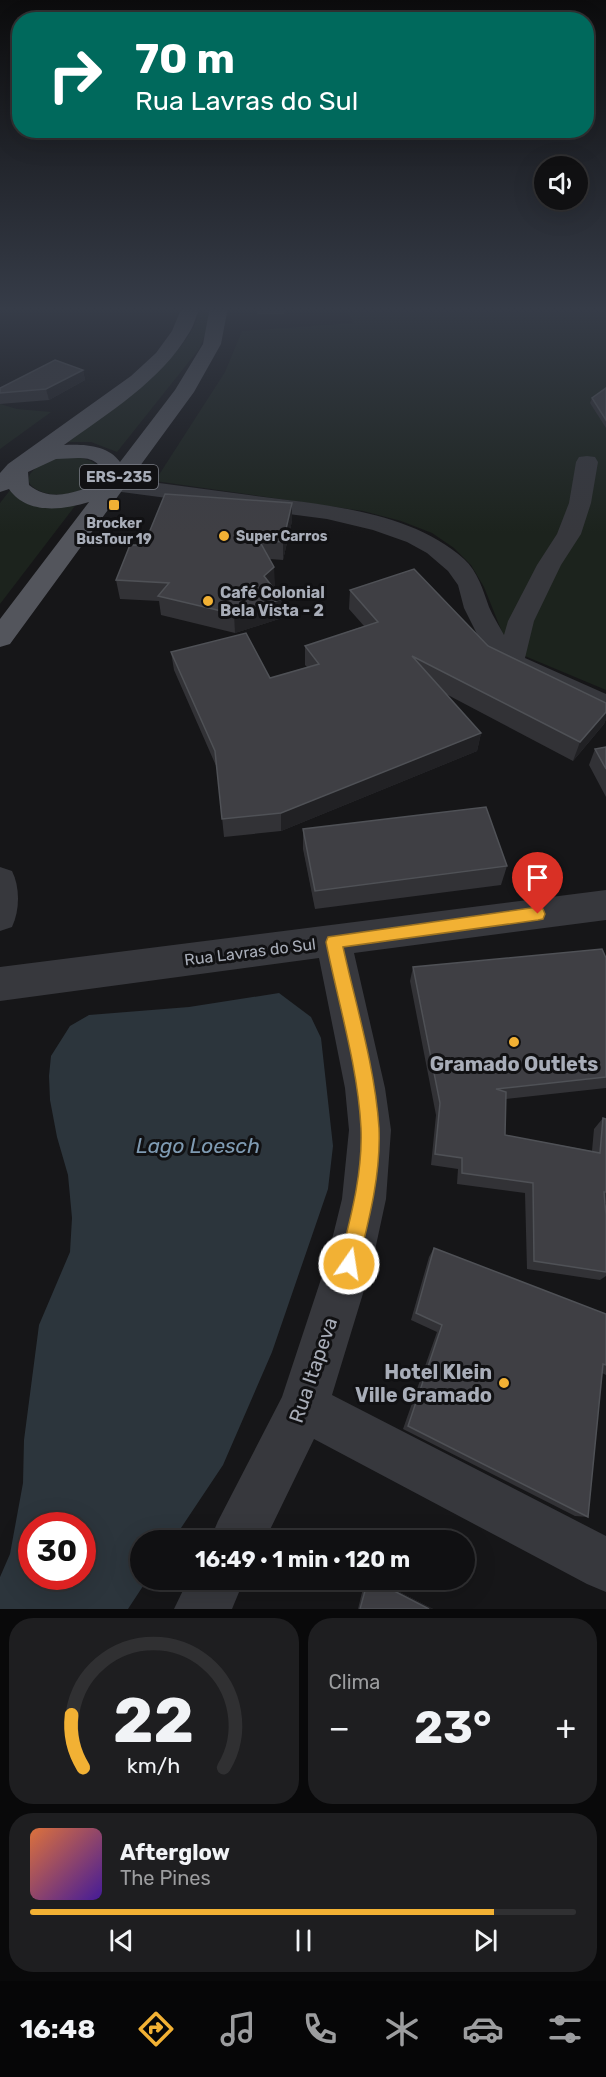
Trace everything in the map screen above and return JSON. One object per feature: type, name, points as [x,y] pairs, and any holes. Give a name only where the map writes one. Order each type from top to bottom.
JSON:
[{"type":"main road","points":[[8,477],[132,382]]},
{"type":"main road","name":"ERS-235","points":[[0,638],[161,424],[189,382]]},
{"type":"main road","points":[[83,450],[102,455],[108,460],[116,477],[114,484],[69,500],[56,502],[40,501],[23,492],[15,480],[8,477],[51,453],[83,450]]},
{"type":"street","points":[[510,663],[521,621],[549,565],[569,534],[580,503],[587,462]]},
{"type":"street","points":[[114,484],[327,512],[381,525],[415,537],[435,548],[457,566],[470,585],[477,608],[502,656],[510,663],[606,705]]},
{"type":"street","points":[[0,881],[0,916]]},
{"type":"street","name":"Rua Lavras do Sul","points":[[0,984],[334,942],[606,904]]},
{"type":"street","name":"Rua Itapeva","points":[[242,1530],[304,1407],[349,1264],[364,1198],[370,1130],[365,1088],[334,942]]},
{"type":"street","points":[[304,1407],[606,1565]]},
{"type":"street","points":[[202,1609],[212,1590]]},
{"type":"shaded area","points":[[144,382],[173,382],[117,452],[91,442],[65,442]]},
{"type":"shaded area","points":[[219,382],[606,382],[606,690],[520,654],[506,642],[484,587],[471,565],[454,548],[432,533],[401,521],[363,511],[155,481]]},
{"type":"shaded area","points":[[0,404],[17,409],[51,412],[0,449]]},
{"type":"shaded area","points":[[78,457],[93,462],[98,467],[100,475],[88,486],[79,491],[61,495],[44,493],[31,484],[30,475],[43,463],[57,458]]},
{"type":"shaded area","points":[[11,489],[78,502],[0,604],[0,503]]},
{"type":"water","name":"Lago Loesch","points":[[279,993],[311,1017],[321,1038],[333,1146],[328,1189],[272,1352],[223,1465],[180,1530],[130,1530],[130,1590],[140,1590],[128,1609],[0,1609],[0,1577],[10,1554],[23,1483],[24,1440],[39,1325],[70,1252],[72,1218],[68,1175],[57,1137],[50,1100],[51,1056],[70,1026],[89,1015],[189,1007]]},
{"type":"building","points":[[12,382],[59,382],[46,389],[0,393],[0,388]]},
{"type":"building","points":[[606,388],[606,420],[592,398]]},
{"type":"building","points":[[165,494],[292,503],[283,542],[259,540],[274,567],[264,576],[282,599],[234,614],[158,596],[169,583],[116,580],[130,545],[144,545]]},
{"type":"building","points":[[414,569],[488,646],[606,703],[606,712],[580,742],[412,656],[481,733],[281,813],[222,819],[215,751],[171,652],[246,633],[270,678],[319,664],[305,646],[378,622],[350,590]]},
{"type":"building","points":[[606,747],[606,769],[595,749]]},
{"type":"building","points":[[486,807],[507,866],[315,891],[303,829]]},
{"type":"building","points":[[602,949],[606,958],[606,1077],[496,1089],[506,1092],[505,1135],[600,1153],[603,1118],[606,1119],[606,1192],[604,1192],[606,1272],[534,1261],[533,1183],[462,1173],[462,1158],[435,1154],[440,1103],[413,967]]},
{"type":"building","name":"Hotel Klein Ville Gramado","points":[[434,1248],[606,1314],[606,1365],[603,1364],[588,1517],[408,1426],[442,1325],[416,1313]]},
{"type":"building","points":[[365,1590],[392,1590],[429,1609],[360,1609]]},
{"type":"place","name":"Brocker BusTour 19","points":[[114,505]]},
{"type":"place","name":"Super Carros","points":[[224,536]]},
{"type":"place","name":"Café Colonial Bela Vista - 2","points":[[208,601]]},
{"type":"place","name":"Gramado Outlets","points":[[514,1042]]},
{"type":"place","name":"Hotel Klein Ville Gramado","points":[[504,1383]]},
{"type":"route","points":[[349,1264],[364,1198],[370,1130],[365,1088],[334,942],[538,914]]}]
